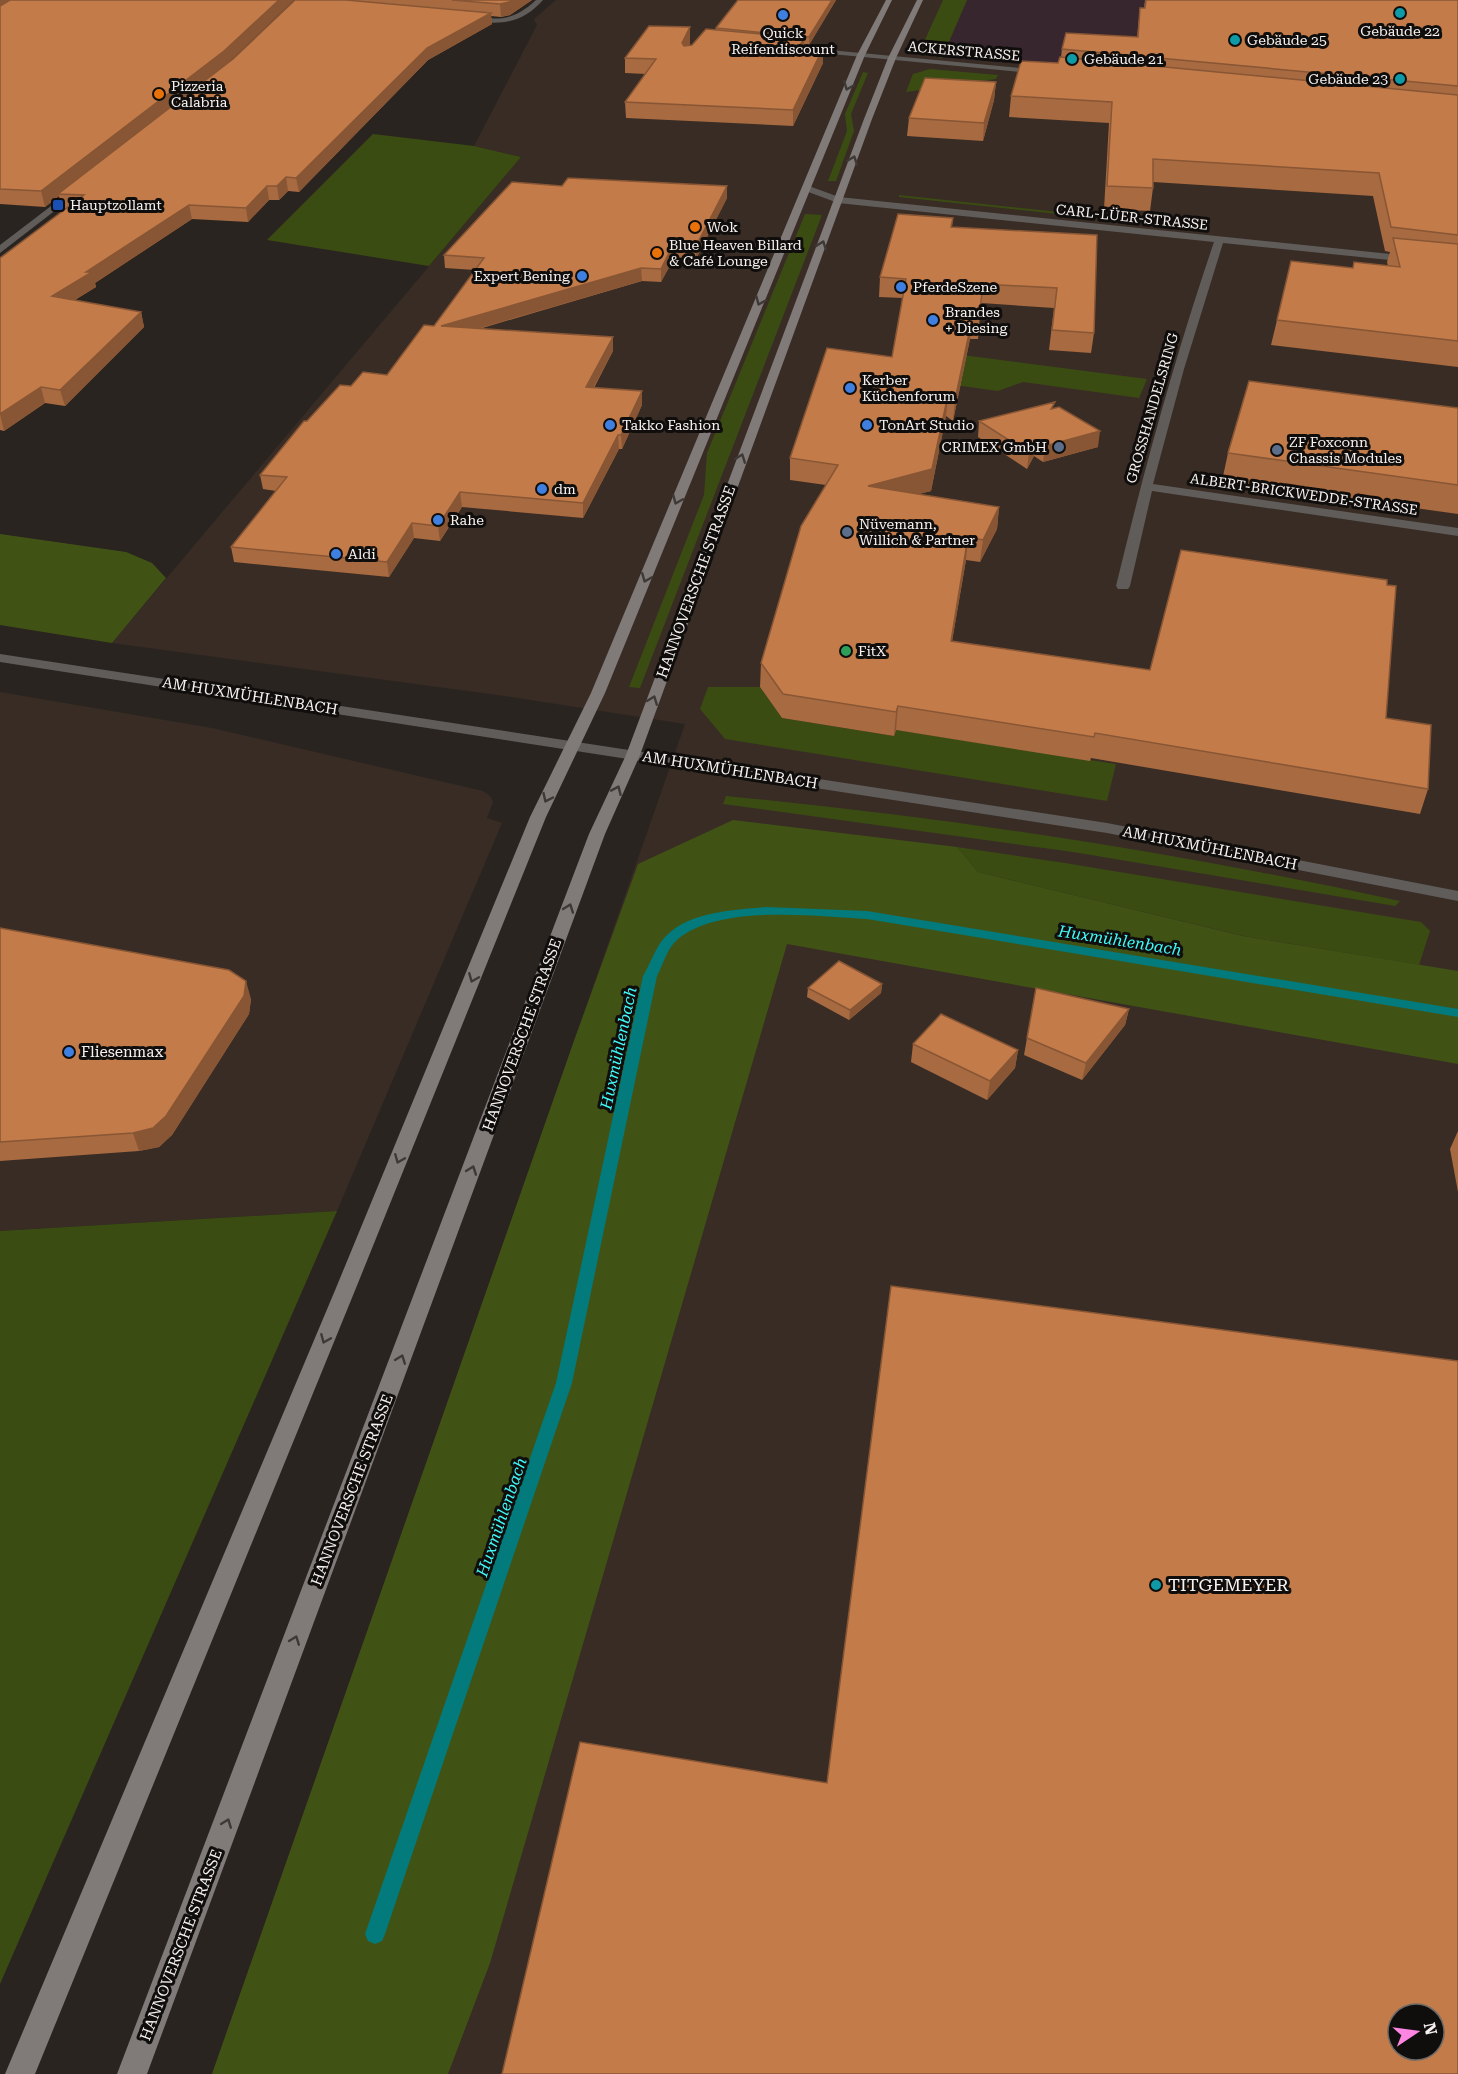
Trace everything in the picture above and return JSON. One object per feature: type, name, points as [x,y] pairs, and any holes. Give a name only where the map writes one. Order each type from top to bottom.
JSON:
[{"type":"main road","points":[[20,2074],[342,1299],[538,817],[603,681],[861,55],[889,0]]},
{"type":"main road","name":"HANNOVERSCHE STRASSE","points":[[132,2074],[597,834],[633,755],[704,567],[738,466],[892,58],[920,0]]},
{"type":"street","points":[[465,18],[515,20],[525,16],[540,0]]},
{"type":"street","points":[[786,47],[861,55]]},
{"type":"street","name":"ACKERSTRASSE","points":[[861,55],[1053,73]]},
{"type":"street","points":[[0,250],[87,182]]},
{"type":"street","name":"CARL-LÜER-STRASSE","points":[[806,188],[838,200],[1458,264]]},
{"type":"street","name":"GROSSHANDELSRING","points":[[1122,586],[1145,486],[1188,335],[1219,240]]},
{"type":"street","name":"ALBERT-BRICKWEDDE-STRASSE","points":[[1145,486],[1458,532]]},
{"type":"street","name":"AM HUXMÜHLENBACH","points":[[0,658],[1107,828],[1458,896]]},
{"type":"shaded area","points":[[556,0],[1458,0],[1458,2074],[212,2074],[685,724],[511,697],[112,643],[521,157],[474,146],[537,25],[534,19]]},
{"type":"shaded area","points":[[967,0],[1458,0],[1102,70],[942,58]]},
{"type":"shaded area","points":[[0,692],[212,728],[483,791],[490,796],[493,802],[487,818],[502,823],[337,1211],[0,1231]]},
{"type":"green space","points":[[943,0],[967,0],[942,58],[919,53]]},
{"type":"green space","points":[[930,69],[998,75],[996,79],[906,92],[913,74]]},
{"type":"green space","points":[[863,72],[868,73],[851,114],[854,131],[836,181],[828,181],[847,131],[845,114]]},
{"type":"green space","points":[[373,134],[474,146],[521,157],[429,266],[267,240]]},
{"type":"green space","points":[[899,195],[1078,214],[1077,216],[899,197]]},
{"type":"green space","points":[[805,214],[822,215],[640,688],[629,687],[704,495],[707,453]]},
{"type":"green space","points":[[917,349],[1147,379],[1139,398],[1023,382],[998,391],[911,379]]},
{"type":"green space","points":[[0,534],[126,552],[152,563],[166,578],[112,643],[0,625]]},
{"type":"green space","points":[[708,687],[760,687],[782,718],[894,736],[896,730],[1116,764],[1107,801],[725,739],[700,709]]},
{"type":"green space","points":[[726,796],[895,815],[1064,838],[1233,867],[1400,901],[1395,906],[1073,852],[723,804]]},
{"type":"green space","points":[[733,820],[957,847],[978,872],[1243,936],[1458,971],[1458,1064],[787,944],[490,1963],[448,2074],[212,2074],[638,864]]},
{"type":"green space","points":[[957,847],[1421,922],[1430,931],[1419,965],[1244,936],[978,872]]},
{"type":"green space","points":[[337,1211],[0,1984],[0,1231]]},
{"type":"building","points":[[10,0],[279,0],[224,51],[41,191],[0,189],[0,6]]},
{"type":"building","points":[[295,0],[346,0],[491,13],[427,48],[296,178],[286,177],[277,186],[267,186],[246,208],[189,205],[86,272],[92,272],[52,296],[141,312],[60,390],[41,387],[0,414],[0,258],[84,195],[58,194],[233,59]]},
{"type":"building","points":[[452,0],[512,0],[500,4]]},
{"type":"building","points":[[738,0],[832,0],[809,37],[716,28]]},
{"type":"building","points":[[1146,0],[1458,0],[1458,86],[1062,49],[1066,33],[1138,37],[1140,8],[1145,8]]},
{"type":"building","points":[[649,26],[690,27],[682,43],[684,46],[692,45],[706,29],[804,38],[799,47],[823,48],[793,110],[625,102],[656,59],[625,58]]},
{"type":"building","points":[[1060,57],[1458,95],[1458,235],[1391,227],[1379,173],[1153,159],[1153,188],[1107,186],[1112,102],[1011,96],[1021,61],[1058,63]]},
{"type":"building","points":[[925,78],[996,82],[984,123],[909,118]]},
{"type":"building","points":[[568,178],[727,186],[696,246],[673,245],[661,269],[641,268],[441,326],[613,337],[586,387],[642,391],[621,435],[618,435],[583,503],[460,492],[438,526],[412,523],[387,562],[231,547],[287,477],[260,475],[304,421],[307,421],[340,385],[351,386],[363,372],[387,375],[424,325],[434,326],[484,258],[444,255],[512,182],[562,186]]},
{"type":"building","points":[[898,214],[953,218],[951,227],[1097,235],[1094,333],[1052,330],[1057,288],[983,284],[979,319],[972,319],[955,400],[948,395],[932,469],[868,486],[999,507],[983,540],[968,537],[951,641],[1150,670],[1181,550],[1387,580],[1387,585],[1396,586],[1386,718],[1431,725],[1428,789],[1095,733],[1094,737],[898,706],[896,712],[783,694],[761,663],[801,526],[838,465],[790,458],[827,348],[892,357],[906,279],[880,277]]},
{"type":"building","points":[[1393,238],[1458,244],[1458,341],[1277,320],[1291,261],[1353,268],[1354,262],[1400,267]]},
{"type":"building","points":[[1249,381],[1458,408],[1458,485],[1228,453]]},
{"type":"building","points":[[1055,402],[1051,409],[1059,407],[1100,431],[1045,446],[1036,440],[1029,453],[979,421]]},
{"type":"building","points":[[0,928],[229,970],[246,981],[244,996],[166,1116],[153,1128],[133,1133],[0,1142]]},
{"type":"building","points":[[839,961],[882,984],[850,1010],[808,988]]},
{"type":"building","points":[[1036,988],[1129,1009],[1086,1063],[1027,1038]]},
{"type":"building","points":[[941,1014],[1018,1050],[990,1081],[913,1044]]},
{"type":"building","name":"TITGEMEYER","points":[[891,1286],[1458,1361],[1458,2074],[502,2074],[580,1742],[827,1783]]},
{"type":"waterway","name":"Huxmühlenbach","points":[[375,1934],[564,1383],[650,976],[673,936],[692,925],[739,913],[793,911],[867,915],[1458,1013]]},
{"type":"place","name":"Gebäude 22","points":[[1400,13]]},
{"type":"place","name":"Quick Reifendiscount","points":[[783,15]]},
{"type":"place","name":"Gebäude 25","points":[[1235,40]]},
{"type":"place","name":"Gebäude 21","points":[[1072,59]]},
{"type":"place","name":"Gebäude 23","points":[[1400,79]]},
{"type":"place","name":"Pizzeria Calabria","points":[[159,94]]},
{"type":"place","name":"Hauptzollamt","points":[[58,205]]},
{"type":"place","name":"Wok","points":[[695,227]]},
{"type":"place","name":"Blue Heaven Billard & Café Lounge","points":[[657,253]]},
{"type":"place","name":"Expert Bening","points":[[582,276]]},
{"type":"place","name":"PferdeSzene","points":[[901,287]]},
{"type":"place","name":"Brandes + Diesing","points":[[933,320]]},
{"type":"place","name":"Kerber Küchenforum","points":[[850,388]]},
{"type":"place","name":"Takko Fashion","points":[[610,425]]},
{"type":"place","name":"TonArt Studio","points":[[867,425]]},
{"type":"place","name":"CRIMEX GmbH","points":[[1059,447]]},
{"type":"place","name":"ZF Foxconn Chassis Modules","points":[[1277,450]]},
{"type":"place","name":"dm","points":[[542,489]]},
{"type":"place","name":"Rahe","points":[[438,520]]},
{"type":"place","name":"Nüvemann, Willich & Partner","points":[[847,532]]},
{"type":"place","name":"Aldi","points":[[336,554]]},
{"type":"place","name":"FitX","points":[[846,651]]},
{"type":"place","name":"Fliesenmax","points":[[69,1052]]},
{"type":"place","name":"TITGEMEYER","points":[[1156,1585]]}]
